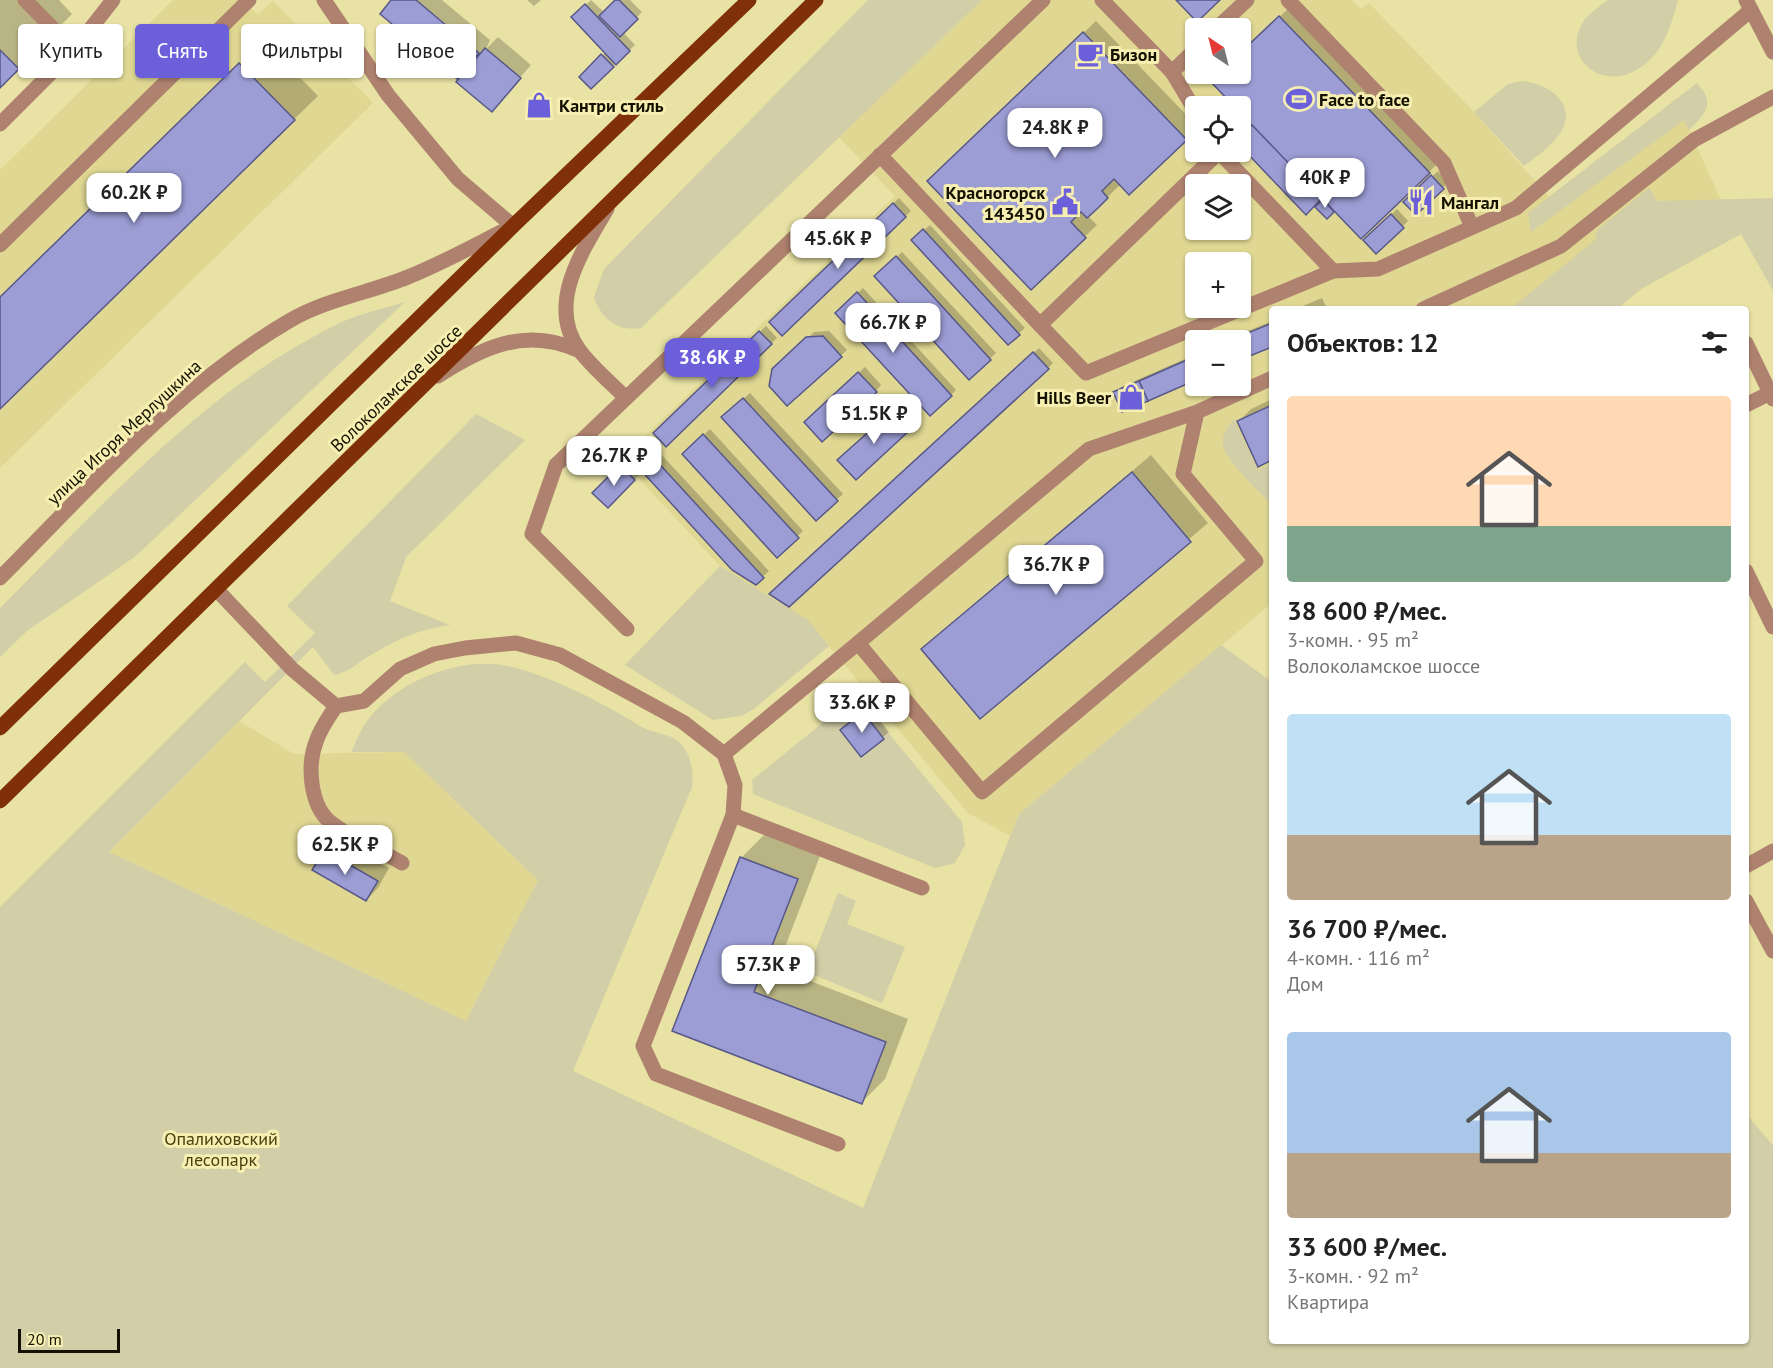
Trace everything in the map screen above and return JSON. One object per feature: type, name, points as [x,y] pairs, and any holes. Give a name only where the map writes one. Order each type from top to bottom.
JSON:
[{"type":"main road","name":"Волоколамское шоссе","points":[[0,728],[513,226],[749,0]]},
{"type":"main road","name":"Волоколамское шоссе","points":[[0,801],[433,379],[816,0]]},
{"type":"street","points":[[25,0],[49,24]]},
{"type":"street","points":[[94,24],[113,0]]},
{"type":"street","points":[[0,245],[249,0]]},
{"type":"street","points":[[324,0],[388,95],[458,179],[513,226]]},
{"type":"street","points":[[627,629],[532,534],[556,465],[1043,0]]},
{"type":"street","points":[[1102,0],[1172,72],[1186,96]]},
{"type":"street","points":[[1228,18],[1247,0]]},
{"type":"street","points":[[1288,0],[1444,163],[1472,227]]},
{"type":"street","points":[[880,155],[1086,373],[1333,271],[1378,269],[1516,208],[1749,5],[1773,52]]},
{"type":"street","points":[[1172,72],[1185,60]]},
{"type":"street","points":[[0,124],[46,78]]},
{"type":"street","points":[[1430,306],[1561,246],[1694,140],[1773,97]]},
{"type":"street","points":[[1040,325],[1209,162]]},
{"type":"street","points":[[1229,162],[1333,271]]},
{"type":"street","points":[[610,204],[576,262],[567,289],[567,314],[572,337],[580,351],[626,398]]},
{"type":"street","name":"улица Игоря Мерлушкина","points":[[0,578],[153,426],[216,371],[290,321],[342,297],[408,278],[513,226]]},
{"type":"street","points":[[433,379],[474,353],[517,340],[540,340],[566,345],[580,351]]},
{"type":"street","points":[[1749,349],[1772,396],[1749,404]]},
{"type":"street","points":[[724,754],[1089,449],[1197,412],[1269,379]]},
{"type":"street","points":[[858,643],[982,792],[1256,561],[1183,474],[1197,412]]},
{"type":"street","points":[[1749,578],[1773,627]]},
{"type":"street","points":[[217,590],[292,669],[336,706]]},
{"type":"street","points":[[402,863],[329,820],[320,808],[313,790],[312,753],[316,740],[336,706],[364,701],[400,669],[434,654],[465,648],[516,644],[560,655],[683,722],[724,754],[735,785],[734,815],[643,1046],[656,1074],[838,1144]]},
{"type":"street","points":[[734,815],[922,888]]},
{"type":"street","points":[[1749,864],[1773,851]]},
{"type":"street","points":[[1749,907],[1773,951]]},
{"type":"shaded area","points":[[173,0],[243,0],[258,15],[273,1],[296,24],[241,24],[241,78],[348,78],[373,103],[0,468],[0,170],[94,78],[123,78],[123,49],[135,37],[135,78],[229,78],[229,24],[149,24]]},
{"type":"shaded area","points":[[982,0],[1352,0],[1361,9],[1369,3],[1474,112],[1550,198],[1528,213],[1685,120],[1737,236],[1641,289],[1621,306],[1269,306],[1269,606],[1019,814],[1010,836],[968,813],[808,621],[720,566],[621,459],[895,196],[839,137]]},
{"type":"shaded area","points":[[239,721],[294,754],[404,752],[538,880],[466,1021],[109,852]]},
{"type":"green space","points":[[868,0],[982,0],[641,328],[618,326],[606,318],[594,297],[604,269]]},
{"type":"green space","points":[[1608,0],[1678,0],[1670,27],[1657,52],[1644,65],[1629,74],[1601,75],[1590,69],[1582,60],[1577,48],[1577,35],[1583,22]]},
{"type":"green space","points":[[1523,81],[1535,83],[1555,94],[1562,101],[1566,120],[1562,131],[1553,142],[1524,166],[1474,112],[1508,84]]},
{"type":"green space","points":[[1697,83],[1706,96],[1706,108],[1689,130],[1684,120],[1531,232],[1528,213]]},
{"type":"green space","points":[[1649,188],[1657,201],[1773,198],[1773,291],[1741,234],[1641,289],[1621,306],[1514,306],[1595,240],[1597,230]]},
{"type":"green space","points":[[405,302],[136,556],[27,631],[0,657],[0,608],[160,449],[203,412],[294,347],[344,321]]},
{"type":"green space","name":"Опалиховский лесопарк","points":[[476,414],[525,440],[406,557],[390,601],[450,625],[419,632],[400,640],[350,669],[334,675],[313,647],[109,852],[466,1021],[538,880],[404,752],[351,752],[365,724],[391,696],[408,685],[445,670],[484,664],[503,665],[537,674],[574,690],[644,728],[678,741],[689,756],[693,781],[573,1071],[863,1208],[1019,814],[1221,645],[1269,680],[1269,1344],[1749,1344],[1749,1117],[1773,1145],[1773,1368],[0,1368],[0,907],[245,662],[265,682],[315,633],[287,606]]},
{"type":"green space","points":[[1234,419],[1258,470],[1269,465],[1269,502],[1237,468],[1226,452],[1223,438]]},
{"type":"green space","points":[[720,566],[808,620],[829,646],[754,709],[741,716],[713,720],[625,665]]},
{"type":"green space","points":[[857,695],[962,822],[965,845],[955,863],[935,868],[753,794],[752,780]]},
{"type":"green space","points":[[838,893],[856,901],[847,924],[905,947],[882,1003],[807,972]]},
{"type":"building","points":[[391,0],[416,0],[445,24],[392,24],[380,14]]},
{"type":"building","points":[[615,0],[619,0],[638,19],[620,37],[599,16]]},
{"type":"building","points":[[1176,0],[1220,0],[1201,18],[1193,18]]},
{"type":"building","points":[[585,4],[630,51],[616,65],[571,17]]},
{"type":"building","points":[[1279,16],[1430,173],[1361,239],[1251,124],[1251,96],[1224,96],[1213,84],[1251,84],[1251,43]]},
{"type":"building","points":[[1083,32],[1185,138],[1185,142],[1129,195],[1114,179],[1102,191],[1108,198],[1098,208],[1087,218],[1081,212],[1071,222],[1086,238],[1031,290],[927,181]]},
{"type":"building","points":[[485,48],[521,78],[492,112],[456,82],[459,78],[476,78],[476,59]]},
{"type":"building","points":[[0,50],[18,70],[0,88]]},
{"type":"building","points":[[601,54],[614,67],[591,89],[579,77]]},
{"type":"building","points":[[239,63],[241,78],[254,78],[295,120],[0,409],[0,297],[224,78],[229,78],[229,73]]},
{"type":"building","points":[[1251,126],[1322,198],[1306,215],[1251,157]]},
{"type":"building","points":[[1431,175],[1444,189],[1416,215],[1403,202]]},
{"type":"building","points":[[1323,199],[1334,212],[1327,219],[1315,207]]},
{"type":"building","points":[[893,203],[906,217],[782,336],[769,322]]},
{"type":"building","points":[[1391,214],[1404,228],[1376,254],[1363,240]]},
{"type":"building","points":[[923,229],[1020,335],[1008,345],[911,240]]},
{"type":"building","points":[[896,256],[991,360],[969,380],[874,276]]},
{"type":"building","points":[[857,292],[952,396],[930,416],[835,313]]},
{"type":"building","points":[[1269,324],[1269,348],[1251,356],[1251,332]]},
{"type":"building","points":[[759,331],[772,344],[666,447],[653,433]]},
{"type":"building","points":[[823,336],[842,357],[787,406],[769,386],[772,369],[806,337]]},
{"type":"building","points":[[1033,352],[1049,369],[789,607],[769,594]]},
{"type":"building","points":[[1185,361],[1185,385],[1148,401],[1139,381]]},
{"type":"building","points":[[858,372],[877,392],[822,442],[804,422]]},
{"type":"building","name":"Hills Beer","points":[[1139,381],[1148,401],[1122,412],[1113,392]]},
{"type":"building","points":[[743,398],[838,501],[816,521],[721,417]]},
{"type":"building","points":[[1269,406],[1269,462],[1258,467],[1237,421]]},
{"type":"building","points":[[892,411],[910,430],[856,480],[837,460]]},
{"type":"building","points":[[703,434],[799,538],[777,558],[682,454]]},
{"type":"building","points":[[641,444],[764,578],[756,585],[732,570],[628,456]]},
{"type":"building","points":[[620,465],[635,480],[608,508],[592,493]]},
{"type":"building","points":[[1132,472],[1191,542],[980,719],[921,649]]},
{"type":"building","points":[[863,712],[884,739],[861,757],[840,730]]},
{"type":"building","points":[[324,850],[378,881],[366,901],[312,870]]},
{"type":"building","points":[[740,857],[798,879],[754,992],[886,1042],[862,1104],[672,1031]]},
{"type":"place","name":"Бизон","points":[[1090,54]]},
{"type":"place","name":"Face to face","points":[[1299,99]]},
{"type":"place","name":"Кантри стиль","points":[[539,105]]},
{"type":"place","name":"Красногорск 143450","points":[[1065,202]]},
{"type":"place","name":"Мангал","points":[[1421,202]]},
{"type":"place","name":"Hills Beer","points":[[1131,397]]}]
